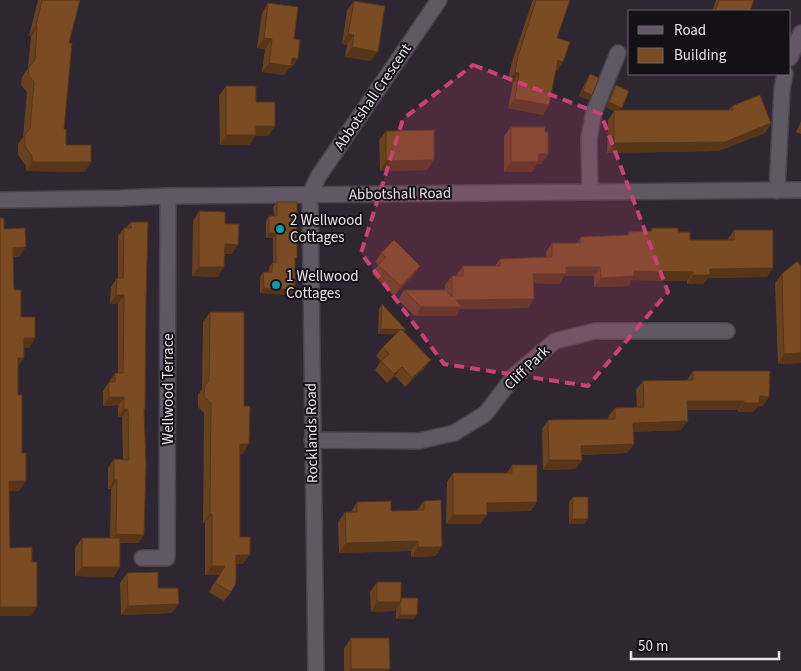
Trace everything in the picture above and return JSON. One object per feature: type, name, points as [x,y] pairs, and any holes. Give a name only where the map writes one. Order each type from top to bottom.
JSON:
[{"type":"street","name":"Abbotshall Crescent","points":[[310,195],[318,177],[439,0]]},
{"type":"street","points":[[791,56],[801,33]]},
{"type":"street","points":[[590,192],[589,138],[594,112],[618,53]]},
{"type":"street","points":[[777,191],[782,90],[785,75]]},
{"type":"street","name":"Abbotshall Road","points":[[0,200],[168,196],[801,190]]},
{"type":"street","name":"Rocklands Road","points":[[310,195],[316,671]]},
{"type":"street","name":"Wellwood Terrace","points":[[142,558],[167,558],[168,196]]},
{"type":"street","name":"Cliff Park","points":[[312,440],[419,441],[454,433],[485,414],[515,375],[555,341],[595,331],[727,331]]},
{"type":"highlighted area","points":[[473,65],[601,114],[668,292],[588,386],[444,364],[361,253],[403,119]]},
{"type":"building","points":[[42,0],[80,0],[69,43],[72,43],[64,129],[66,129],[66,145],[91,145],[91,162],[32,162],[32,156],[25,146],[25,134],[30,128],[34,82],[28,75],[29,67],[35,60],[36,26]]},
{"type":"building","points":[[536,0],[570,0],[557,38],[570,42],[563,62],[558,60],[549,105],[515,99],[519,73],[515,72],[518,56]]},
{"type":"building","points":[[719,0],[754,0],[750,10],[715,10]]},
{"type":"building","points":[[354,1],[385,6],[378,52],[352,47],[354,35],[348,34]]},
{"type":"building","points":[[268,3],[298,7],[294,39],[300,40],[298,59],[292,58],[291,66],[269,63],[272,39],[264,38]]},
{"type":"building","points":[[590,74],[599,78],[592,95],[583,91]]},
{"type":"building","points":[[616,85],[629,91],[622,108],[609,102]]},
{"type":"building","points":[[226,86],[256,86],[256,102],[275,102],[275,126],[256,126],[256,135],[226,135]]},
{"type":"building","points":[[760,95],[771,123],[725,142],[614,143],[614,110],[733,110],[732,106]]},
{"type":"building","points":[[511,127],[545,127],[545,132],[548,132],[548,154],[539,154],[538,162],[511,162]]},
{"type":"building","points":[[434,130],[434,160],[386,161],[386,131]]},
{"type":"building","points":[[277,202],[297,202],[295,290],[264,288],[263,272],[272,272],[273,262],[276,263],[276,233],[269,233],[269,216],[277,216]]},
{"type":"building","points":[[199,211],[225,212],[225,224],[239,224],[238,245],[225,244],[224,267],[199,267]]},
{"type":"building","points":[[0,218],[4,218],[4,229],[25,228],[26,247],[13,248],[14,290],[21,290],[21,317],[35,317],[35,338],[24,338],[24,358],[18,358],[18,395],[22,395],[22,453],[26,453],[26,481],[9,481],[10,548],[32,547],[32,562],[37,562],[37,607],[0,607]]},
{"type":"building","points":[[131,222],[148,222],[144,409],[146,465],[144,535],[116,534],[117,480],[114,480],[114,459],[129,460],[128,409],[124,409],[124,397],[109,397],[109,382],[115,382],[115,373],[123,373],[124,295],[116,295],[117,278],[123,278],[124,228],[131,228]]},
{"type":"building","points":[[652,228],[678,228],[678,232],[690,232],[690,240],[734,240],[734,230],[773,230],[773,268],[710,269],[710,275],[693,275],[693,272],[634,271],[634,276],[601,278],[600,267],[566,267],[566,274],[533,274],[534,299],[456,300],[462,307],[421,307],[404,290],[445,290],[452,297],[452,276],[463,276],[463,266],[500,266],[500,259],[552,257],[552,243],[580,243],[581,237],[629,235],[629,232],[652,231]]},
{"type":"building","points":[[394,240],[420,266],[401,286],[378,265],[386,257],[381,253]]},
{"type":"building","points":[[797,261],[801,266],[801,353],[784,354],[782,274]]},
{"type":"building","points":[[382,304],[406,330],[381,329]]},
{"type":"building","points":[[210,312],[244,312],[244,406],[250,406],[249,444],[240,444],[240,537],[250,537],[250,555],[236,555],[236,583],[231,592],[215,583],[225,566],[212,566],[212,514],[210,514],[211,403],[204,397],[205,385],[209,381]]},
{"type":"building","points":[[401,329],[431,360],[412,378],[402,367],[394,374],[381,361],[389,354],[383,347]]},
{"type":"building","points":[[693,371],[770,371],[769,397],[760,396],[759,403],[744,403],[744,401],[687,401],[688,421],[633,423],[634,444],[581,446],[582,460],[549,460],[548,420],[615,419],[615,408],[644,407],[643,381],[693,380]]},
{"type":"building","points":[[512,465],[537,465],[537,502],[487,503],[487,515],[453,515],[453,473],[512,473]]},
{"type":"building","points":[[573,497],[588,497],[588,519],[572,519]]},
{"type":"building","points":[[441,500],[442,547],[418,547],[418,541],[346,543],[345,512],[357,512],[357,502],[391,501],[391,511],[424,510],[424,501]]},
{"type":"building","points":[[82,538],[120,538],[120,567],[82,567]]},
{"type":"building","points":[[158,572],[158,588],[178,588],[179,604],[128,606],[127,573]]},
{"type":"building","points":[[377,582],[401,582],[401,602],[377,602]]},
{"type":"building","points":[[401,598],[418,598],[417,615],[400,615]]},
{"type":"building","points":[[351,638],[389,638],[390,669],[351,669]]},
{"type":"place","name":"2 Wellwood Cottages","points":[[280,229]]},
{"type":"place","name":"1 Wellwood Cottages","points":[[276,285]]}]
